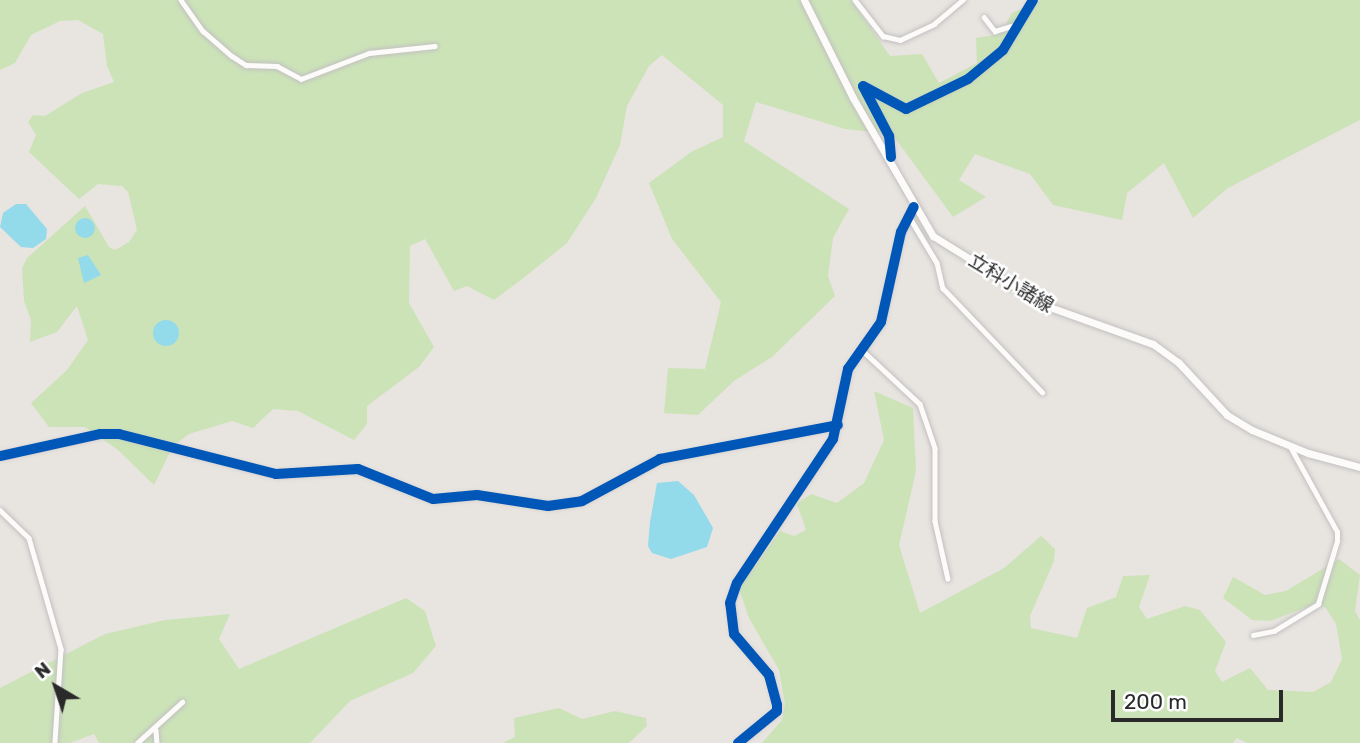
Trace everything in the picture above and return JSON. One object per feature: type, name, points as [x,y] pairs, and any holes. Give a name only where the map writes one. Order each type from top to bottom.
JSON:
[{"type":"main road","name":"立科小諸線","points":[[804,0],[853,98],[891,157],[914,208],[946,246],[1001,275],[1044,305],[1153,344],[1178,362],[1227,415],[1290,446],[1360,467]]},
{"type":"street","points":[[181,0],[202,31],[232,56],[246,65],[277,66],[301,79],[369,53],[435,46]]},
{"type":"street","points":[[855,0],[883,36],[900,40],[934,24],[963,0]]},
{"type":"street","points":[[891,157],[889,136],[863,86],[896,107],[911,108],[981,72],[1003,50],[1015,25],[1032,0]]},
{"type":"street","points":[[984,17],[995,31],[1015,25]]},
{"type":"street","points":[[738,743],[777,711],[777,705],[769,675],[734,634],[730,603],[779,518],[824,459],[838,425],[846,377],[881,322],[901,232],[914,208]]},
{"type":"street","points":[[914,208],[911,218],[937,264],[943,288],[1042,393]]},
{"type":"street","points":[[862,350],[920,404],[934,448],[935,521],[948,579]]},
{"type":"street","points":[[0,456],[91,436],[119,434],[276,474],[358,470],[433,499],[477,495],[548,506],[582,501],[660,459],[838,425]]},
{"type":"street","points":[[1253,635],[1273,631],[1318,604],[1337,541],[1337,532],[1290,446]]},
{"type":"street","points":[[0,510],[29,538],[61,649],[55,743]]},
{"type":"street","points":[[136,743],[156,730],[183,702]]},
{"type":"street","points":[[156,730],[157,743]]},
{"type":"green space","points":[[0,0],[851,0],[890,56],[922,54],[939,83],[977,63],[976,38],[1000,34],[1012,13],[1041,0],[1360,0],[1360,120],[1228,188],[1193,218],[1164,163],[1127,193],[1122,220],[1053,205],[1030,174],[975,154],[959,180],[986,197],[953,217],[892,134],[845,129],[756,102],[744,141],[849,209],[833,238],[828,276],[835,296],[772,357],[734,381],[698,415],[664,413],[668,368],[705,369],[721,302],[672,239],[649,183],[691,152],[723,137],[723,105],[662,55],[649,66],[627,106],[620,145],[596,198],[567,243],[526,276],[494,300],[467,286],[454,291],[425,239],[410,246],[409,303],[434,347],[419,367],[367,406],[367,424],[354,440],[298,411],[273,409],[253,428],[232,421],[189,434],[173,446],[154,485],[118,450],[85,427],[49,427],[31,403],[67,370],[88,340],[77,306],[57,332],[30,342],[31,320],[24,301],[22,268],[27,258],[85,206],[109,247],[115,250],[129,242],[137,230],[128,192],[122,186],[98,184],[79,199],[29,152],[36,135],[28,122],[33,115],[45,116],[82,93],[114,82],[107,66],[103,34],[78,20],[60,21],[31,35],[15,63],[0,70]]},
{"type":"green space","points":[[874,391],[913,408],[916,471],[899,545],[920,613],[1004,568],[1041,536],[1055,549],[1054,561],[1030,616],[1031,628],[1077,638],[1087,608],[1116,597],[1123,576],[1150,575],[1139,607],[1147,619],[1185,606],[1200,610],[1226,642],[1215,671],[1222,682],[1250,668],[1268,690],[1313,692],[1331,682],[1342,659],[1336,624],[1325,607],[1307,607],[1270,621],[1252,620],[1223,598],[1233,577],[1265,595],[1286,591],[1339,559],[1360,575],[1355,611],[1360,620],[1360,743],[1247,743],[1237,738],[1233,743],[762,743],[782,720],[785,704],[779,670],[749,618],[739,589],[780,531],[794,536],[806,530],[797,504],[811,494],[837,503],[864,483],[884,440]]},
{"type":"green space","points":[[406,598],[425,611],[436,646],[413,673],[350,701],[310,743],[99,743],[94,734],[70,743],[0,743],[0,688],[105,634],[165,620],[230,614],[219,639],[239,669]]},
{"type":"green space","points":[[559,708],[582,719],[615,711],[646,718],[647,726],[629,743],[503,743],[515,737],[514,718]]},
{"type":"water","points":[[16,204],[26,204],[47,229],[46,239],[33,248],[21,247],[0,227],[3,213]]},
{"type":"water","points":[[85,218],[92,221],[95,228],[92,235],[85,238],[78,235],[75,228],[78,221]]},
{"type":"water","points":[[88,255],[101,275],[84,283],[78,258]]},
{"type":"water","points":[[166,320],[175,324],[179,333],[175,342],[166,346],[157,342],[153,333],[157,324]]},
{"type":"water","points":[[678,481],[694,495],[713,528],[707,547],[671,559],[652,553],[648,546],[650,522],[657,483]]},
{"type":"cycle path","points":[[891,157],[889,136],[863,86],[906,109],[968,79],[1003,50],[1033,0]]},
{"type":"cycle path","points":[[738,743],[777,711],[777,705],[769,675],[734,634],[730,603],[737,583],[833,439],[848,369],[881,322],[901,232],[914,207]]},
{"type":"cycle path","points":[[0,456],[100,434],[119,434],[276,474],[358,469],[433,499],[477,495],[548,506],[582,501],[660,459],[838,425]]}]
